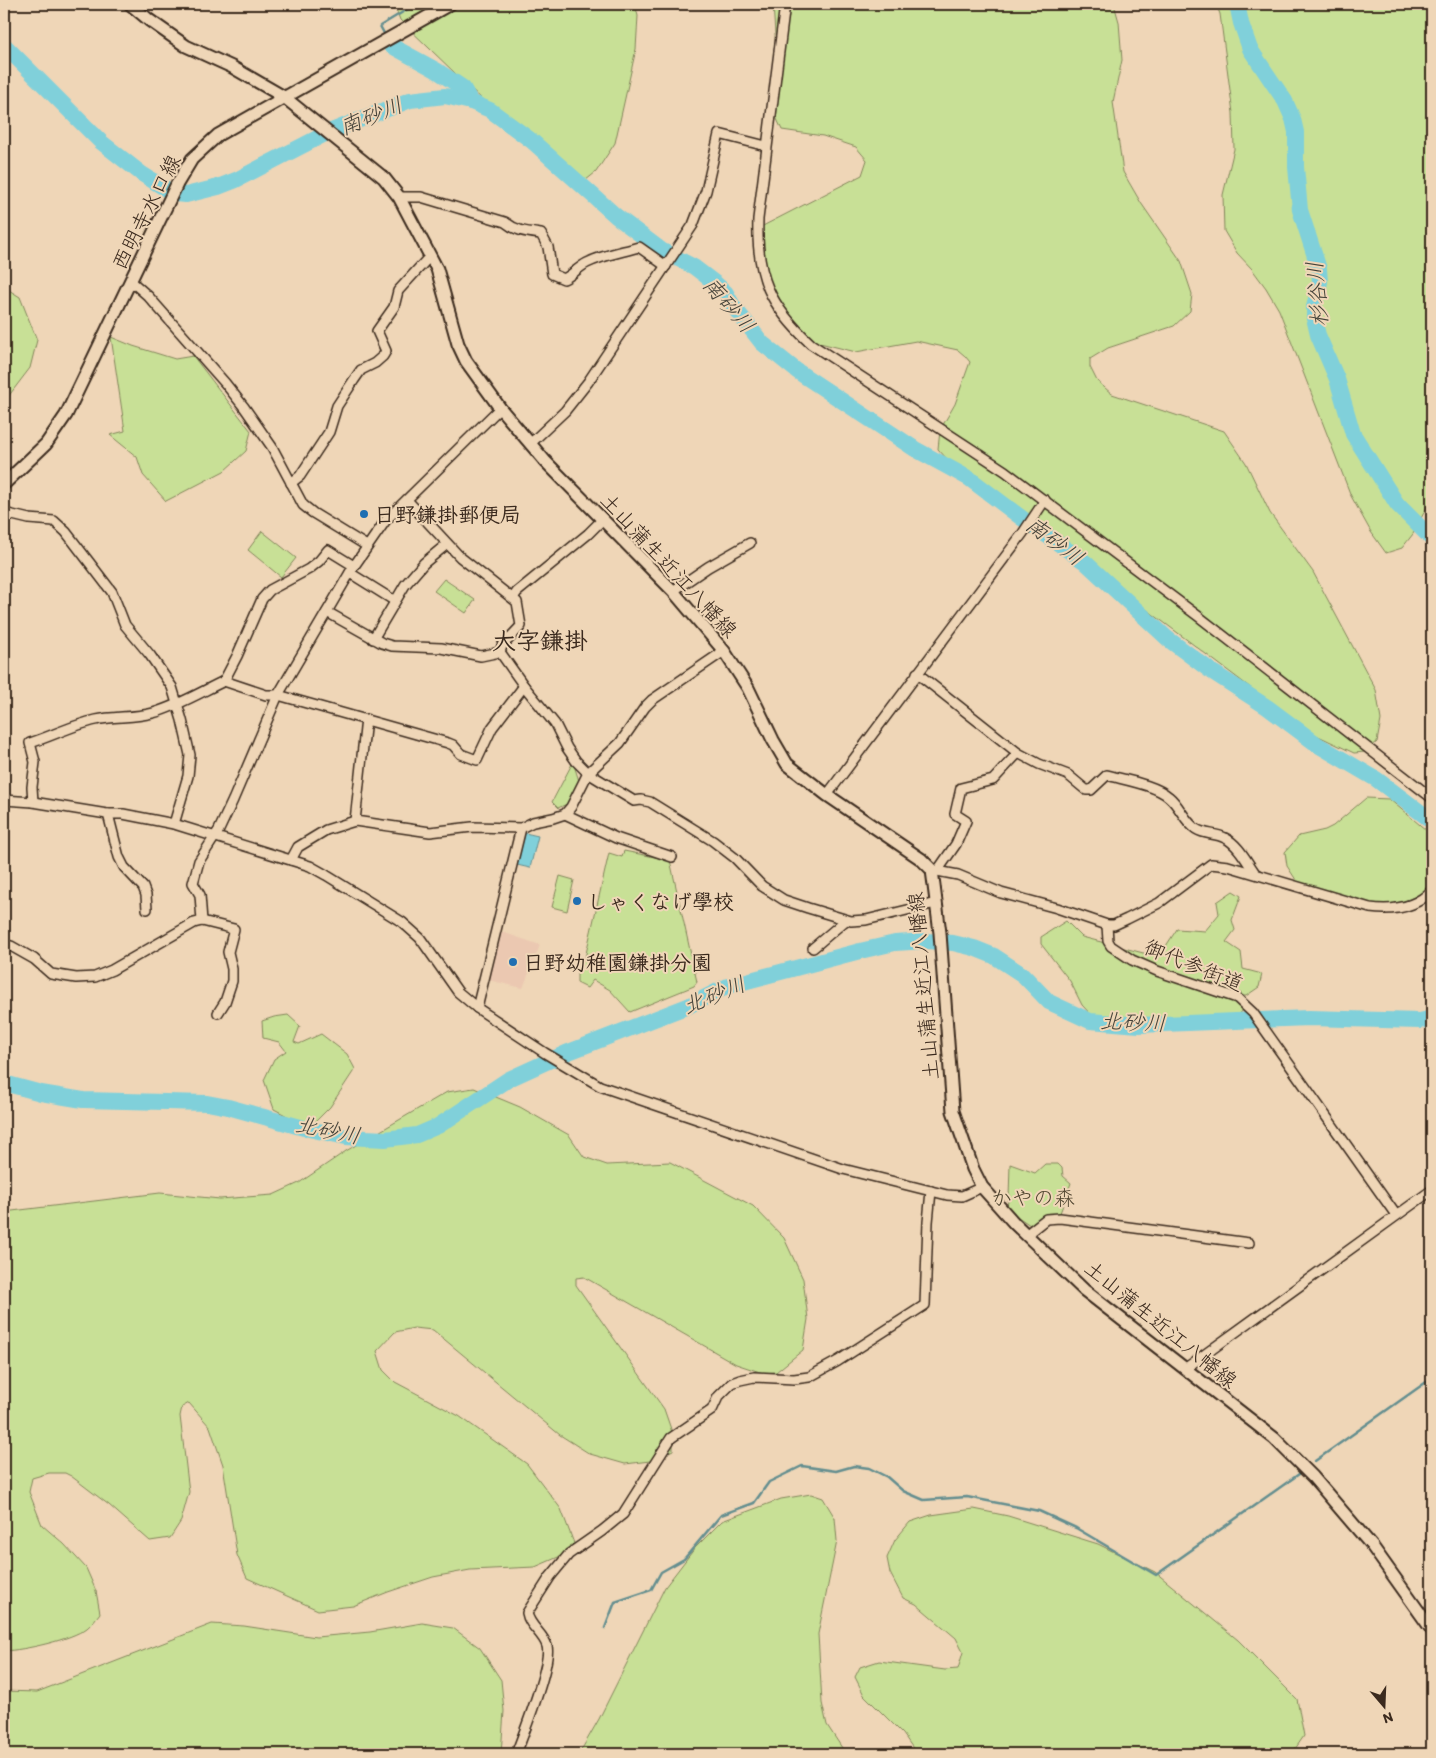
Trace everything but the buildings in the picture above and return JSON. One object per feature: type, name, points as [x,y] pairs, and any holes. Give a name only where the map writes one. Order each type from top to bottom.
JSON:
[{"type":"main road","name":"土山蒲生近江八幡線","points":[[130,4],[186,46],[232,67],[284,97],[384,178],[399,198],[437,269],[458,344],[466,362],[500,408],[545,461],[674,591],[724,651],[748,688],[773,740],[788,764],[827,795],[935,870],[953,1111],[973,1169],[982,1187],[1002,1210],[1084,1290],[1274,1438],[1314,1476],[1372,1546],[1432,1630]]},
{"type":"main road","name":"西明寺水口線","points":[[4,484],[46,444],[66,414],[177,184],[192,159],[218,135],[450,4]]},
{"type":"street","points":[[784,4],[766,146],[757,242],[769,292],[779,311],[811,344],[958,439],[1045,500],[1432,798]]},
{"type":"street","points":[[531,443],[565,411],[588,382],[693,225],[706,191],[719,134],[766,146]]},
{"type":"street","points":[[399,198],[421,197],[445,203],[505,222],[512,228],[522,232],[541,234],[548,247],[552,274],[564,279],[584,264],[610,254],[639,247],[667,265]]},
{"type":"street","points":[[291,482],[300,476],[329,432],[337,406],[361,370],[375,363],[383,356],[386,350],[377,331],[394,307],[398,291],[430,256]]},
{"type":"street","points":[[131,281],[148,296],[225,383],[272,447],[303,505],[313,514],[367,546]]},
{"type":"street","points":[[202,921],[200,895],[193,883],[199,861],[234,800],[278,695],[352,569],[386,520],[500,408]]},
{"type":"street","points":[[407,500],[460,557],[517,602],[521,626],[502,646],[500,652]]},
{"type":"street","points":[[827,795],[1023,533],[1045,500]]},
{"type":"street","points":[[4,513],[54,521],[66,532],[112,592],[125,625],[150,655],[172,687],[190,755],[188,776],[174,824]]},
{"type":"street","points":[[513,598],[516,592],[588,534],[602,520]]},
{"type":"street","points":[[674,591],[708,567],[750,543]]},
{"type":"street","points":[[373,638],[405,585],[424,563],[447,544]]},
{"type":"street","points":[[33,802],[32,787],[35,762],[30,744],[97,720],[153,713],[177,704],[224,681],[262,599],[270,590],[309,569],[328,550],[395,601]]},
{"type":"street","points":[[327,612],[373,638],[392,646],[441,648],[475,656],[500,652]]},
{"type":"street","points":[[291,860],[298,847],[326,830],[355,820],[430,832],[472,827],[521,828],[533,822],[565,814],[571,807],[588,773],[620,743],[645,707],[652,700],[724,651]]},
{"type":"street","points":[[500,652],[524,686],[550,716],[576,761],[588,773],[634,801],[650,802],[713,841],[735,858],[762,886],[784,900],[851,922],[936,903]]},
{"type":"street","points":[[917,673],[1018,753],[1039,764],[1068,775],[1086,790],[1091,790],[1107,775],[1160,791],[1175,803],[1187,821],[1195,828],[1205,834],[1225,837],[1233,844],[1255,873]]},
{"type":"street","points":[[224,681],[266,695],[278,695],[448,743],[453,745],[461,754],[478,760],[492,728],[524,686]]},
{"type":"street","points":[[355,820],[366,719]]},
{"type":"street","points":[[1018,753],[993,780],[961,788],[955,814],[966,821],[956,844],[935,870],[958,875],[1001,893],[1057,908],[1107,925],[1114,925],[1127,920],[1159,903],[1210,864],[1218,864],[1255,873],[1370,908],[1388,910],[1409,906],[1427,896],[1432,890]]},
{"type":"street","points":[[4,800],[33,802],[108,814],[122,814],[174,824],[291,860],[326,875],[402,922],[420,938],[458,992],[477,1008],[567,1067],[600,1086],[636,1100],[843,1169],[930,1191],[962,1196],[982,1187]]},
{"type":"street","points":[[108,814],[119,857],[124,867],[143,886],[146,895],[146,909]]},
{"type":"street","points":[[565,814],[616,838],[672,857]]},
{"type":"street","points":[[477,1008],[521,828]]},
{"type":"street","points":[[813,948],[846,920]]},
{"type":"street","points":[[4,944],[34,959],[50,974],[76,978],[95,977],[112,970],[202,921],[234,929],[228,952],[232,969],[232,981],[225,1002],[218,1013]]},
{"type":"street","name":"御代参街道","points":[[1107,925],[1108,941],[1111,946],[1132,960],[1157,971],[1237,998],[1252,1013],[1396,1216]]},
{"type":"street","points":[[1186,1368],[1432,1190]]},
{"type":"street","points":[[516,1754],[538,1693],[547,1654],[545,1642],[528,1619],[527,1613],[550,1576],[569,1554],[623,1514],[671,1438],[712,1410],[718,1397],[732,1383],[754,1377],[809,1377],[846,1356],[925,1305],[930,1191]]},
{"type":"street","points":[[1027,1234],[1046,1219],[1060,1218],[1249,1243]]},
{"type":"shaded area","name":"日野幼稚園鎌掛分園","points":[[499,931],[540,945],[523,988],[488,980]]},
{"type":"green space","points":[[394,4],[635,4],[638,16],[636,49],[615,143],[596,172],[575,189],[400,20]]},
{"type":"green space","points":[[773,4],[1114,4],[1119,22],[1122,60],[1113,102],[1123,172],[1141,203],[1181,261],[1192,294],[1190,311],[1174,326],[1108,348],[1090,359],[1090,367],[1097,381],[1112,394],[1224,431],[1246,463],[1270,513],[1313,572],[1376,690],[1381,720],[1377,742],[1365,752],[1354,753],[1308,731],[947,459],[938,449],[940,430],[955,404],[970,362],[958,350],[916,341],[856,352],[816,342],[789,322],[760,270],[757,229],[862,175],[867,160],[856,147],[823,136],[782,130],[772,108],[777,64]]},
{"type":"green space","points":[[1216,4],[1432,4],[1432,497],[1413,534],[1402,548],[1386,553],[1371,532],[1351,496],[1279,310],[1252,269],[1237,253],[1224,231],[1223,195],[1234,149],[1233,113],[1220,14]]},
{"type":"green space","points":[[4,287],[20,297],[37,340],[30,368],[4,402]]},
{"type":"green space","points":[[111,337],[175,359],[193,356],[251,431],[246,451],[224,471],[166,501],[143,475],[137,457],[110,435],[125,431]]},
{"type":"green space","points":[[262,531],[296,558],[281,577],[248,550]]},
{"type":"green space","points":[[444,579],[475,600],[466,613],[434,591]]},
{"type":"green space","points":[[573,762],[579,781],[569,803],[558,808],[552,802]]},
{"type":"green space","points":[[1366,798],[1389,799],[1432,835],[1432,882],[1420,895],[1384,908],[1298,883],[1287,866],[1285,852],[1299,836],[1325,830],[1333,826]]},
{"type":"green space","points":[[624,851],[670,860],[697,982],[694,986],[630,1012],[610,990],[593,980],[587,988],[577,983],[577,970],[585,958],[609,853],[622,857]]},
{"type":"green space","points":[[560,876],[574,880],[567,911],[552,907]]},
{"type":"green space","points":[[1233,891],[1241,896],[1232,920],[1235,930],[1226,942],[1241,952],[1243,969],[1262,974],[1259,987],[1246,996],[1240,996],[1241,1014],[1150,1022],[1095,1019],[1082,1005],[1070,981],[1041,944],[1041,937],[1066,921],[1082,937],[1151,955],[1164,949],[1177,929],[1205,931],[1219,914],[1217,902]]},
{"type":"green space","points":[[288,1015],[300,1026],[294,1042],[299,1044],[321,1034],[347,1054],[355,1069],[330,1107],[312,1125],[299,1122],[274,1109],[264,1080],[274,1059],[286,1051],[279,1042],[263,1038],[262,1021]]},
{"type":"green space","points":[[474,1088],[520,1107],[569,1135],[584,1157],[607,1165],[670,1162],[753,1206],[784,1238],[803,1279],[808,1319],[803,1350],[776,1372],[763,1373],[736,1364],[584,1277],[576,1278],[576,1285],[664,1409],[673,1435],[673,1450],[650,1461],[625,1464],[590,1454],[560,1435],[433,1330],[414,1328],[395,1332],[377,1351],[383,1370],[395,1382],[459,1416],[527,1464],[561,1509],[575,1546],[563,1555],[535,1567],[470,1570],[433,1577],[353,1606],[318,1610],[247,1578],[237,1555],[223,1465],[210,1427],[189,1403],[182,1407],[180,1416],[189,1492],[181,1521],[170,1538],[150,1541],[109,1505],[65,1473],[49,1473],[32,1478],[29,1492],[42,1525],[64,1544],[86,1568],[96,1591],[100,1613],[87,1628],[70,1637],[23,1649],[4,1651],[4,1212],[160,1193],[220,1199],[273,1195],[299,1183],[346,1151],[447,1092]]},
{"type":"green space","name":"かやの森","points":[[1010,1164],[1035,1173],[1045,1164],[1058,1164],[1062,1168],[1063,1176],[1071,1183],[1060,1213],[1045,1218],[1033,1227],[1006,1209],[1009,1198]]},
{"type":"green space","points":[[811,1494],[823,1498],[835,1518],[837,1541],[818,1634],[822,1703],[827,1725],[846,1754],[579,1754],[599,1719],[665,1587],[695,1548],[722,1521],[781,1499]]},
{"type":"green space","points":[[974,1509],[1008,1516],[1098,1544],[1155,1572],[1238,1640],[1297,1699],[1304,1736],[1295,1749],[1285,1754],[917,1754],[903,1734],[864,1695],[855,1677],[860,1667],[879,1661],[945,1670],[958,1669],[963,1652],[956,1638],[916,1604],[903,1598],[890,1573],[887,1558],[895,1540],[910,1522],[931,1515]]},
{"type":"green space","points":[[422,1623],[453,1628],[480,1648],[501,1680],[504,1711],[501,1754],[4,1754],[4,1691],[37,1692],[212,1624],[244,1626],[316,1637],[370,1632]]},
{"type":"water","points":[[525,833],[538,836],[530,868],[517,865]]},
{"type":"waterway","points":[[386,37],[380,26],[416,4]]},
{"type":"waterway","name":"杉谷川","points":[[1237,4],[1250,49],[1285,101],[1293,119],[1296,132],[1296,167],[1300,210],[1319,269],[1320,282],[1314,307],[1314,318],[1318,335],[1337,379],[1353,434],[1397,504],[1432,539]]},
{"type":"waterway","name":"南砂川","points":[[4,45],[101,142],[142,174],[174,194],[186,195],[218,187],[236,180],[329,132],[410,100],[445,96],[471,102],[490,110],[532,141],[616,216],[661,250],[694,267],[715,283],[726,293],[733,306],[762,343],[797,371],[915,449],[970,479],[1085,562],[1168,639],[1211,671],[1267,707],[1318,745],[1376,779],[1432,821]]},
{"type":"waterway","points":[[390,45],[436,70],[463,88],[471,102]]},
{"type":"waterway","name":"北砂川","points":[[4,1083],[41,1093],[83,1100],[207,1103],[346,1137],[385,1139],[417,1135],[438,1126],[509,1079],[566,1053],[688,1006],[728,986],[895,943],[926,941],[953,943],[974,948],[994,956],[1023,975],[1049,1002],[1090,1021],[1139,1025],[1309,1018],[1420,1021],[1432,1018]]},
{"type":"waterway","points":[[1315,1461],[1432,1378]]},
{"type":"waterway","points":[[605,1628],[615,1602],[651,1590],[661,1572],[684,1559],[721,1515],[754,1503],[769,1482],[802,1466],[836,1471],[854,1466],[869,1468],[887,1477],[903,1491],[924,1500],[967,1497],[1039,1511],[1076,1528],[1156,1575],[1299,1474]]},
{"type":"place","name":"日野鎌掛郵便局","points":[[364,514]]},
{"type":"place","name":"しゃくなげ學校","points":[[577,901]]},
{"type":"place","name":"日野幼稚園鎌掛分園","points":[[513,962]]},
{"type":"district","name":"大字鎌掛","points":[[540,640]]}]
